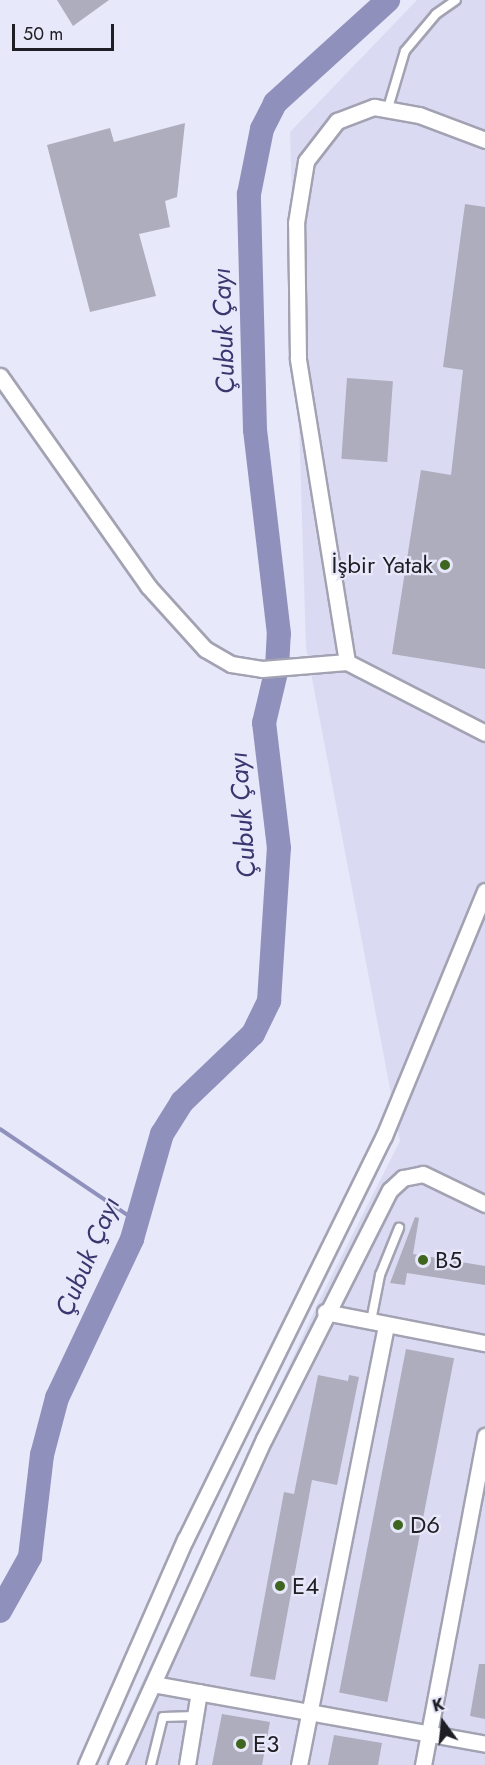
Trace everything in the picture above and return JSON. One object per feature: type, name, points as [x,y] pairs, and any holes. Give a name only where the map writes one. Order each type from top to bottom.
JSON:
[{"type":"street","points":[[347,662],[298,358],[296,223],[306,161],[321,136],[337,121],[359,111],[388,108],[485,140]]},
{"type":"street","points":[[0,376],[172,616],[214,655],[262,669],[347,662],[485,734]]},
{"type":"street","points":[[86,1765],[186,1540],[384,1136],[485,891]]},
{"type":"street","points":[[116,1765],[325,1312],[390,1190],[403,1178],[430,1176],[485,1204]]},
{"type":"street","points":[[325,1312],[485,1342]]},
{"type":"street","points":[[299,1765],[378,1322]]},
{"type":"street","points":[[423,1765],[485,1436]]},
{"type":"street","points":[[153,1684],[485,1744]]},
{"type":"street","points":[[187,1765],[199,1692]]},
{"type":"lane","points":[[388,108],[405,51],[436,14],[456,0]]},
{"type":"lane","points":[[378,1322],[378,1284],[399,1228]]},
{"type":"lane","points":[[151,1765],[163,1717],[195,1716]]},
{"type":"shaded area","points":[[417,0],[485,0],[485,1765],[104,1765],[320,1299],[400,1141],[306,647],[290,132]]},
{"type":"building","points":[[57,0],[109,0],[73,26]]},
{"type":"building","points":[[185,123],[177,197],[165,201],[170,227],[139,234],[156,296],[90,312],[47,145],[110,128],[114,142]]},
{"type":"building","name":"İşbir Yatak","points":[[465,204],[485,207],[485,669],[392,654],[421,470],[451,475],[463,370],[443,367]]},
{"type":"building","points":[[347,378],[393,381],[387,462],[341,459]]},
{"type":"building","name":"B5","points":[[415,1217],[419,1218],[413,1254],[485,1266],[485,1285],[407,1273],[405,1285],[390,1283]]},
{"type":"building","name":"D6","points":[[406,1349],[454,1358],[387,1702],[339,1693]]},
{"type":"building","points":[[318,1375],[348,1381],[349,1375],[359,1377],[337,1485],[312,1480],[275,1680],[250,1676],[284,1492],[294,1494]]},
{"type":"building","points":[[479,1664],[485,1664],[485,1719],[470,1716]]},
{"type":"building","name":"E3","points":[[222,1714],[270,1722],[262,1765],[212,1765]]},
{"type":"building","points":[[334,1735],[382,1743],[378,1765],[328,1765]]},
{"type":"waterway","name":"Çubuk Çayı","points":[[0,1611],[30,1557],[42,1455],[57,1398],[132,1239],[162,1134],[182,1102],[253,1034],[269,1001],[279,848],[264,723],[277,668],[279,634],[255,430],[249,194],[262,129],[275,103],[388,0]]},
{"type":"waterway","points":[[0,1129],[138,1222]]},
{"type":"place","name":"İşbir Yatak","points":[[445,565]]},
{"type":"place","name":"B5","points":[[423,1260]]},
{"type":"place","name":"D6","points":[[398,1525]]},
{"type":"place","name":"E4","points":[[280,1586]]},
{"type":"place","name":"E3","points":[[241,1744]]}]
